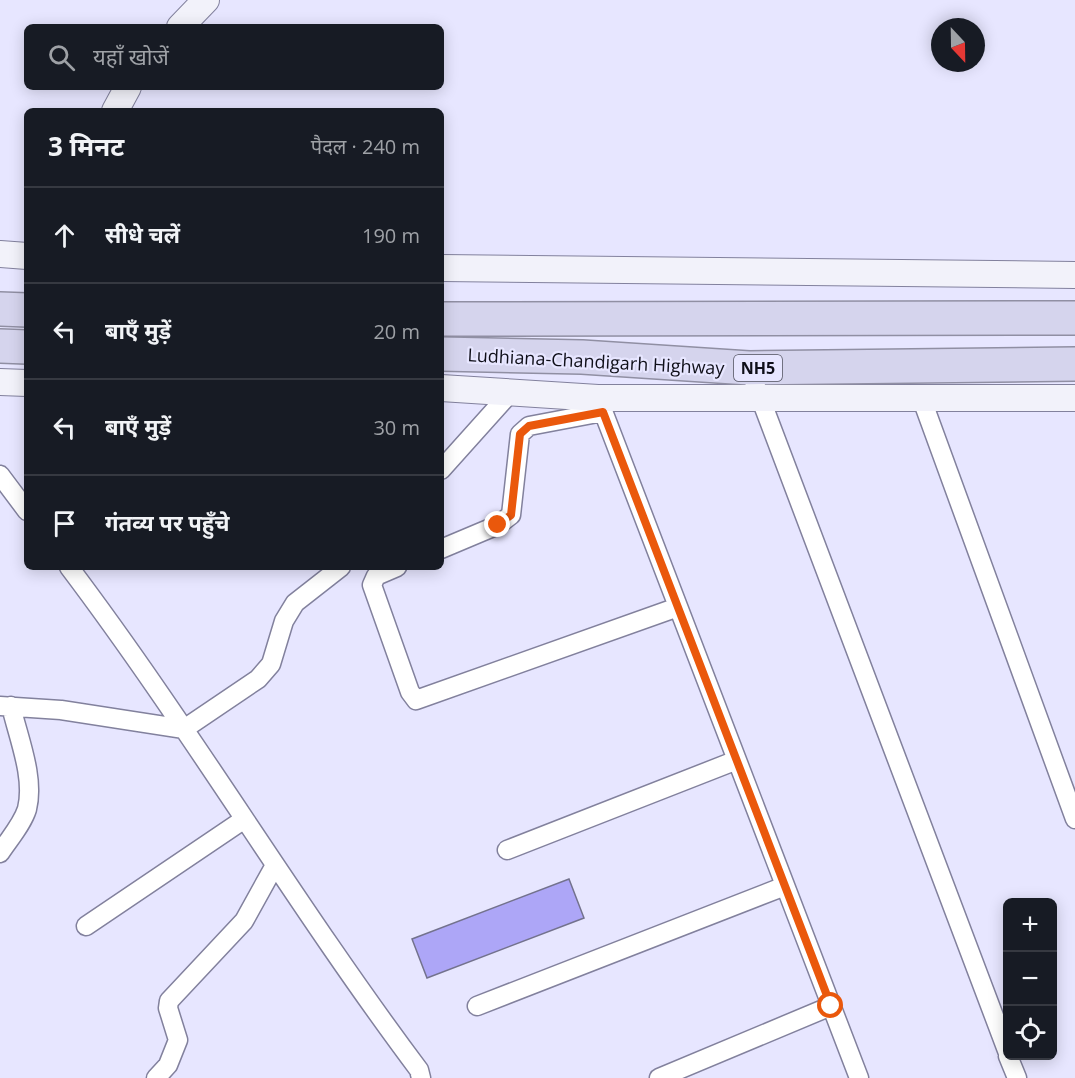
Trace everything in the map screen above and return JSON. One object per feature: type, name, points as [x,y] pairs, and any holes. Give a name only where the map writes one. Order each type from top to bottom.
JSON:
[{"type":"highway","points":[[0,309],[24,310]]},
{"type":"highway","points":[[444,319],[1075,318]]},
{"type":"highway","points":[[0,346],[24,347]]},
{"type":"highway","name":"Ludhiana-Chandigarh Highway","points":[[444,354],[582,357],[749,368],[1075,364]]},
{"type":"street","points":[[183,24],[206,0]]},
{"type":"street","points":[[117,108],[126,90]]},
{"type":"street","points":[[0,254],[24,256]]},
{"type":"street","points":[[444,268],[1075,275]]},
{"type":"street","points":[[749,368],[1003,1041]]},
{"type":"street","points":[[0,382],[24,383]]},
{"type":"street","points":[[444,388],[511,392],[600,405],[762,399],[1075,398]]},
{"type":"street","points":[[444,467],[511,392]]},
{"type":"street","points":[[921,397],[1075,819]]},
{"type":"street","points":[[444,548],[498,525],[511,515],[520,434],[523,430],[529,426],[600,405]]},
{"type":"street","points":[[600,405],[859,1078]]},
{"type":"street","points":[[0,475],[24,507]]},
{"type":"street","points":[[71,570],[184,729],[243,820],[419,1070],[422,1078]]},
{"type":"street","points":[[0,853],[21,822],[28,800],[27,774],[6,706],[61,710],[184,729],[258,679],[271,664],[284,621],[295,603],[337,570]]},
{"type":"street","points":[[390,570],[376,576],[372,585],[410,692],[416,700],[678,607]]},
{"type":"street","points":[[507,850],[737,760]]},
{"type":"street","points":[[86,926],[243,820]]},
{"type":"street","points":[[156,1078],[168,1065],[178,1040],[168,1008],[169,1000],[244,921],[275,865]]},
{"type":"street","points":[[477,1006],[785,886]]},
{"type":"street","points":[[659,1078],[831,1006]]},
{"type":"street","points":[[1010,1060],[1017,1078]]},
{"type":"building","points":[[569,879],[584,918],[427,978],[412,939]]},
{"type":"route","points":[[498,525],[506,521],[513,508],[520,434],[523,430],[529,426],[603,412],[831,1006]]}]
